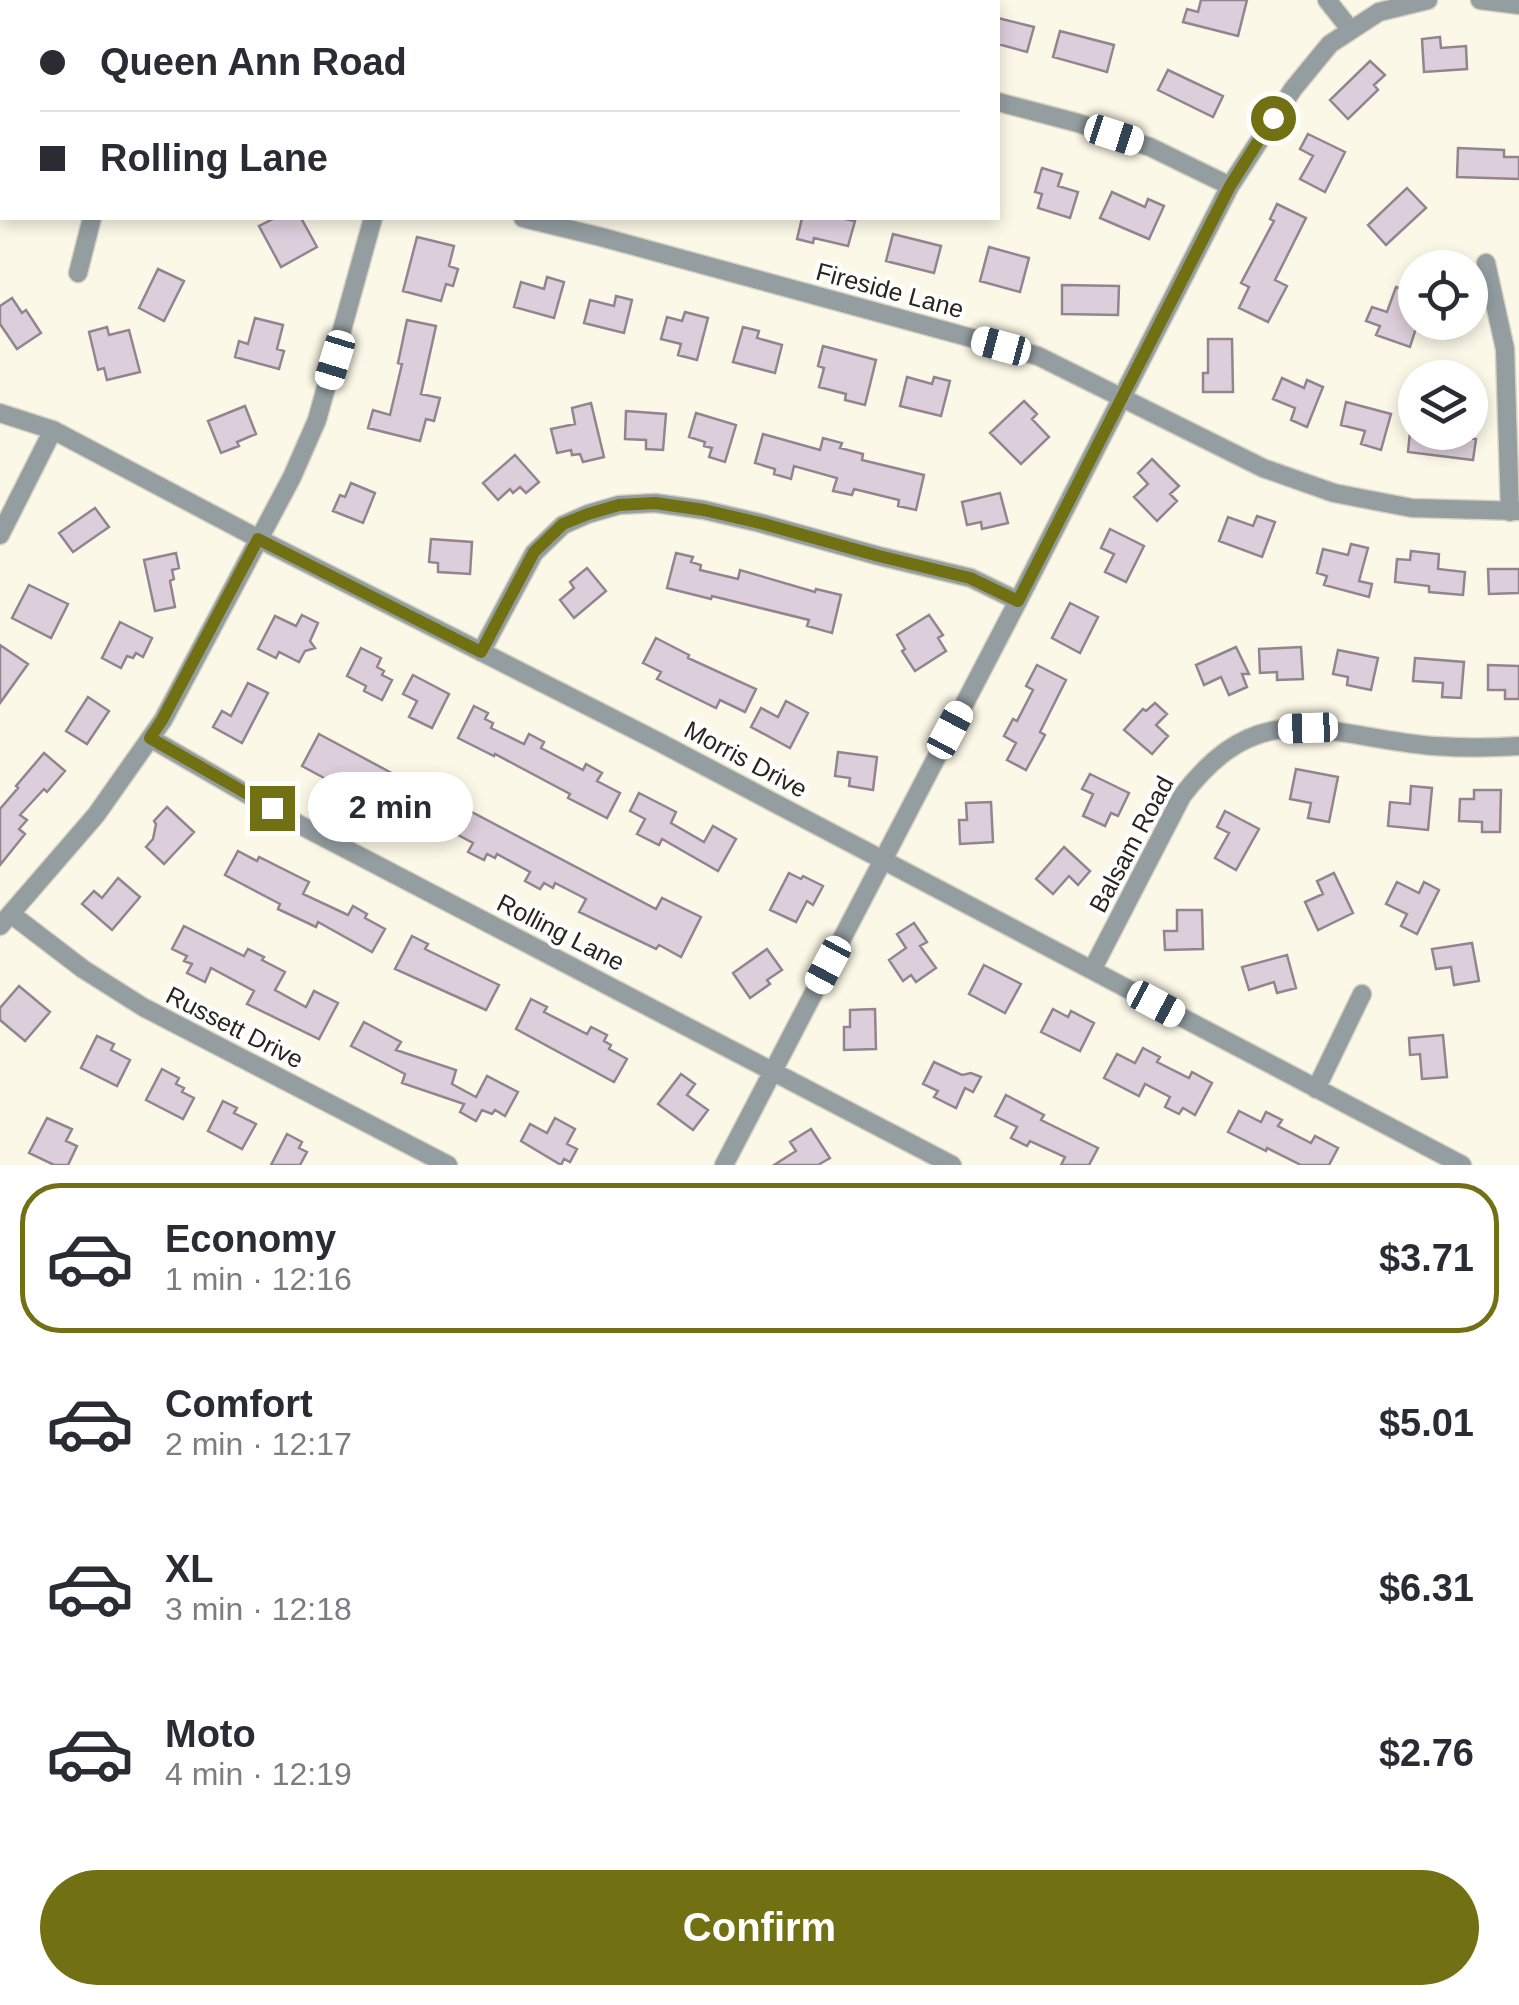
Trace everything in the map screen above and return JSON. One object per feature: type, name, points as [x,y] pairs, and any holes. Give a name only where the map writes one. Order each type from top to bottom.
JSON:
[{"type":"street","points":[[1327,0],[1350,29]]},
{"type":"street","points":[[724,1165],[1230,186],[1293,89],[1330,44],[1378,12],[1428,0]]},
{"type":"street","points":[[1480,0],[1519,4]]},
{"type":"street","points":[[1000,103],[1150,147],[1230,186]]},
{"type":"street","points":[[78,274],[92,220]]},
{"type":"street","points":[[5,920],[96,814],[162,720],[292,477],[317,420],[372,220]]},
{"type":"street","name":"Fireside Lane","points":[[532,220],[1038,356],[1264,468],[1334,494],[1412,508],[1514,512]]},
{"type":"street","points":[[1488,273],[1505,349],[1514,512]]},
{"type":"street","name":"Morris Drive","points":[[0,413],[54,430],[258,539],[657,741],[1462,1165]]},
{"type":"street","points":[[0,535],[54,430]]},
{"type":"street","points":[[481,652],[534,552],[563,524],[619,505],[655,503],[760,523],[970,578],[1018,601]]},
{"type":"street","name":"Balsam Road","points":[[1092,970],[1182,796],[1199,773],[1240,741],[1278,728],[1308,728],[1434,746],[1519,746]]},
{"type":"street","name":"Rolling Lane","points":[[150,738],[302,826],[952,1165]]},
{"type":"street","name":"Russett Drive","points":[[5,920],[143,1008],[448,1165]]},
{"type":"street","points":[[1316,1089],[1362,994]]},
{"type":"building","points":[[1201,0],[1247,0],[1238,36],[1183,22],[1187,9],[1198,12]]},
{"type":"building","points":[[1000,18],[1034,27],[1027,52],[1000,45]]},
{"type":"building","points":[[1060,31],[1114,45],[1107,72],[1053,57]]},
{"type":"building","points":[[1440,37],[1441,48],[1466,46],[1467,69],[1424,72],[1422,39]]},
{"type":"building","points":[[1370,61],[1385,75],[1374,85],[1378,90],[1348,119],[1330,100]]},
{"type":"building","points":[[1168,70],[1223,96],[1213,117],[1158,90]]},
{"type":"building","points":[[1308,134],[1345,152],[1325,192],[1300,179],[1313,156],[1300,149]]},
{"type":"building","points":[[1458,148],[1504,150],[1504,157],[1519,157],[1519,179],[1457,177]]},
{"type":"building","points":[[1042,168],[1062,174],[1058,186],[1078,192],[1070,218],[1038,208],[1042,194],[1035,192]]},
{"type":"building","points":[[1407,188],[1426,208],[1386,245],[1368,225]]},
{"type":"building","points":[[1112,192],[1145,207],[1148,199],[1164,206],[1149,239],[1100,218]]},
{"type":"building","points":[[1277,204],[1306,218],[1275,280],[1287,286],[1268,322],[1239,308],[1249,287],[1241,283],[1274,221],[1270,219]]},
{"type":"building","points":[[271,220],[302,220],[317,247],[281,267],[259,226]]},
{"type":"building","points":[[802,220],[855,221],[848,246],[814,238],[813,243],[797,239]]},
{"type":"building","points":[[893,234],[941,246],[934,273],[886,261]]},
{"type":"building","points":[[417,237],[454,246],[449,266],[458,269],[453,286],[446,284],[441,301],[403,291]]},
{"type":"building","points":[[989,247],[1029,258],[1020,292],[980,281]]},
{"type":"building","points":[[158,269],[184,281],[164,321],[139,308]]},
{"type":"building","points":[[547,277],[564,282],[554,318],[514,307],[521,282],[544,289]]},
{"type":"building","points":[[1062,285],[1119,286],[1118,315],[1062,314]]},
{"type":"building","points":[[1398,288],[1398,340],[1412,340],[1410,347],[1376,335],[1380,326],[1366,321],[1372,307],[1387,312]]},
{"type":"building","points":[[616,296],[632,300],[624,333],[584,323],[590,300],[614,306]]},
{"type":"building","points":[[12,298],[22,313],[26,310],[41,333],[17,349],[0,324],[0,306]]},
{"type":"building","points":[[685,312],[708,318],[697,360],[678,355],[681,344],[661,339],[667,317],[682,321]]},
{"type":"building","points":[[255,318],[283,325],[277,349],[284,351],[279,369],[235,357],[239,341],[248,344]]},
{"type":"building","points":[[407,320],[436,326],[421,394],[440,398],[434,421],[426,419],[420,441],[368,428],[373,410],[390,415]]},
{"type":"building","points":[[107,327],[109,335],[129,330],[140,372],[107,380],[104,368],[98,370],[89,332]]},
{"type":"building","points":[[743,327],[759,331],[757,338],[782,345],[775,373],[733,362]]},
{"type":"building","points":[[1208,339],[1232,339],[1233,392],[1203,392],[1203,373],[1208,373]]},
{"type":"building","points":[[823,346],[876,360],[865,405],[845,400],[846,394],[819,387],[824,368],[818,366]]},
{"type":"building","points":[[907,377],[932,384],[934,377],[950,381],[941,416],[900,406]]},
{"type":"building","points":[[1282,378],[1304,388],[1307,380],[1323,387],[1307,427],[1291,420],[1295,408],[1273,399]]},
{"type":"building","points":[[1024,401],[1037,414],[1032,419],[1049,437],[1021,464],[990,433]]},
{"type":"building","points":[[1346,402],[1391,414],[1381,450],[1361,444],[1365,431],[1341,425]]},
{"type":"building","points":[[591,403],[604,457],[583,462],[580,454],[572,455],[571,450],[557,453],[551,429],[575,424],[572,408]]},
{"type":"building","points":[[245,406],[256,434],[221,453],[208,421]]},
{"type":"building","points":[[626,411],[666,414],[663,450],[646,449],[646,440],[625,439]]},
{"type":"building","points":[[696,413],[736,425],[725,462],[709,457],[712,448],[704,446],[705,442],[689,437]]},
{"type":"building","points":[[763,434],[820,450],[823,438],[863,454],[862,460],[924,475],[916,510],[898,506],[899,500],[854,489],[852,495],[833,491],[837,478],[794,466],[791,479],[774,474],[775,469],[755,463]]},
{"type":"building","points":[[1408,450],[1474,450],[1473,460]]},
{"type":"building","points":[[515,455],[539,482],[526,493],[520,487],[513,493],[510,489],[498,500],[483,483]]},
{"type":"building","points":[[1152,459],[1179,486],[1170,494],[1177,501],[1157,521],[1134,497],[1148,484],[1138,473]]},
{"type":"building","points":[[351,483],[375,493],[363,523],[333,511]]},
{"type":"building","points":[[1000,493],[1008,523],[982,529],[981,522],[967,525],[962,502]]},
{"type":"building","points":[[95,508],[109,527],[73,552],[59,533]]},
{"type":"building","points":[[1257,516],[1275,522],[1262,557],[1219,541],[1228,517],[1253,526]]},
{"type":"building","points":[[1110,529],[1144,546],[1126,582],[1105,572],[1114,554],[1101,548]]},
{"type":"building","points":[[431,539],[472,542],[470,574],[438,572],[438,563],[429,562]]},
{"type":"building","points":[[1351,544],[1368,548],[1359,581],[1372,584],[1369,597],[1324,585],[1327,576],[1317,573],[1323,549],[1348,555]]},
{"type":"building","points":[[1411,551],[1439,554],[1438,569],[1465,572],[1463,595],[1429,592],[1429,586],[1395,582],[1397,559],[1410,560]]},
{"type":"building","points":[[176,553],[179,568],[172,570],[174,579],[170,581],[175,607],[155,611],[144,560]]},
{"type":"building","points":[[676,553],[693,557],[691,562],[701,565],[700,570],[738,579],[740,570],[815,592],[816,589],[841,595],[832,633],[807,626],[809,620],[667,588]]},
{"type":"building","points":[[587,568],[606,591],[574,618],[560,600],[574,588],[570,582]]},
{"type":"building","points":[[1488,569],[1519,569],[1519,593],[1489,594]]},
{"type":"building","points":[[29,585],[68,604],[51,638],[12,618]]},
{"type":"building","points":[[1070,603],[1098,617],[1080,653],[1052,638]]},
{"type":"building","points":[[302,615],[318,623],[310,641],[315,648],[305,651],[299,662],[279,652],[276,658],[258,649],[275,616],[296,626]]},
{"type":"building","points":[[929,615],[943,635],[938,638],[946,651],[915,671],[897,635]]},
{"type":"building","points":[[120,622],[152,638],[143,657],[136,653],[133,658],[127,656],[121,668],[102,658]]},
{"type":"building","points":[[656,638],[689,655],[688,658],[756,689],[745,712],[720,700],[716,708],[657,679],[661,672],[643,663]]},
{"type":"building","points":[[0,645],[28,664],[0,703]]},
{"type":"building","points":[[1236,647],[1249,674],[1242,674],[1247,687],[1229,695],[1221,677],[1204,685],[1196,665]]},
{"type":"building","points":[[1301,647],[1303,679],[1277,680],[1277,672],[1260,673],[1259,649]]},
{"type":"building","points":[[361,648],[381,658],[377,667],[392,680],[382,700],[347,676]]},
{"type":"building","points":[[1338,650],[1378,658],[1371,690],[1347,685],[1348,677],[1333,674]]},
{"type":"building","points":[[1415,658],[1464,662],[1461,698],[1442,697],[1443,683],[1413,681]]},
{"type":"building","points":[[1037,665],[1066,680],[1040,732],[1045,735],[1026,770],[1007,760],[1016,743],[1004,736],[1033,690],[1026,686]]},
{"type":"building","points":[[1488,665],[1519,666],[1519,699],[1505,699],[1505,690],[1488,690]]},
{"type":"building","points":[[413,675],[449,694],[432,728],[409,717],[417,701],[403,694]]},
{"type":"building","points":[[248,683],[268,693],[242,743],[213,727],[222,711],[231,716]]},
{"type":"building","points":[[88,697],[109,711],[87,744],[66,731]]},
{"type":"building","points":[[786,701],[808,713],[790,748],[751,727],[761,708],[778,717]]},
{"type":"building","points":[[1155,703],[1167,714],[1156,725],[1168,736],[1152,754],[1124,730],[1143,709],[1146,711]]},
{"type":"building","points":[[474,706],[488,713],[485,719],[493,723],[491,728],[524,744],[529,734],[544,742],[541,748],[583,770],[586,764],[602,773],[597,781],[620,793],[607,818],[568,798],[570,794],[458,738]]},
{"type":"building","points":[[319,734],[656,909],[662,898],[701,917],[681,957],[579,912],[586,899],[555,883],[553,888],[544,883],[540,889],[525,881],[530,872],[497,854],[495,858],[487,854],[484,860],[468,852],[473,843],[441,826],[439,830],[430,825],[425,834],[409,825],[412,819],[341,780],[337,785],[302,766]]},
{"type":"building","points":[[838,752],[877,757],[873,790],[849,786],[850,778],[835,776]]},
{"type":"building","points":[[44,753],[65,771],[20,815],[27,820],[19,829],[25,834],[0,865],[0,809]]},
{"type":"building","points":[[1296,769],[1338,777],[1329,822],[1308,818],[1311,803],[1290,799]]},
{"type":"building","points":[[1090,774],[1129,793],[1118,816],[1111,813],[1105,826],[1083,816],[1093,794],[1082,789]]},
{"type":"building","points":[[1411,786],[1432,788],[1428,830],[1388,826],[1390,802],[1410,804]]},
{"type":"building","points":[[1474,790],[1501,790],[1500,832],[1482,832],[1482,822],[1459,821],[1460,799],[1474,799]]},
{"type":"building","points":[[639,793],[676,812],[671,823],[704,842],[713,826],[736,839],[718,871],[662,839],[659,845],[637,834],[645,819],[630,811]]},
{"type":"building","points":[[991,802],[993,842],[960,844],[959,820],[967,820],[966,803]]},
{"type":"building","points":[[167,807],[194,832],[164,864],[146,847],[153,839],[154,821]]},
{"type":"building","points":[[1225,811],[1259,829],[1236,870],[1215,858],[1229,833],[1217,827]]},
{"type":"building","points":[[1064,847],[1090,871],[1078,885],[1069,876],[1053,894],[1036,879]]},
{"type":"building","points":[[238,851],[309,882],[303,894],[348,915],[353,906],[367,914],[365,918],[385,929],[372,952],[318,922],[316,927],[278,909],[280,904],[225,875]]},
{"type":"building","points":[[789,873],[823,886],[813,905],[807,901],[796,922],[770,910]]},
{"type":"building","points":[[1334,873],[1353,913],[1318,930],[1305,902],[1323,894],[1317,881]]},
{"type":"building","points":[[118,878],[140,897],[112,930],[82,904],[94,891],[102,898]]},
{"type":"building","points":[[1397,882],[1419,893],[1424,882],[1439,890],[1417,934],[1401,926],[1407,914],[1386,904]]},
{"type":"building","points":[[1177,910],[1202,910],[1203,949],[1165,950],[1164,931],[1177,931]]},
{"type":"building","points":[[914,923],[927,942],[920,946],[936,968],[916,982],[911,975],[903,981],[889,960],[906,948],[897,934]]},
{"type":"building","points":[[184,926],[244,956],[248,949],[264,957],[262,960],[285,972],[275,990],[306,1007],[314,991],[338,1003],[319,1039],[247,1004],[254,991],[211,968],[205,982],[187,973],[192,964],[184,961],[187,956],[172,949]]},
{"type":"building","points":[[412,936],[428,944],[425,949],[499,985],[486,1010],[395,969]]},
{"type":"building","points":[[1472,943],[1479,981],[1454,985],[1451,967],[1436,969],[1432,949]]},
{"type":"building","points":[[767,949],[782,970],[750,998],[733,973]]},
{"type":"building","points":[[1287,955],[1296,988],[1277,993],[1274,982],[1249,990],[1242,967]]},
{"type":"building","points":[[984,965],[1021,984],[1005,1013],[969,994]]},
{"type":"building","points":[[19,986],[50,1012],[25,1041],[0,1020],[0,1008]]},
{"type":"building","points":[[531,999],[547,1007],[544,1012],[587,1034],[591,1027],[607,1035],[604,1041],[611,1045],[609,1049],[627,1059],[614,1082],[516,1029]]},
{"type":"building","points":[[875,1009],[876,1049],[844,1050],[844,1027],[850,1027],[850,1010]]},
{"type":"building","points":[[1053,1009],[1068,1017],[1071,1011],[1094,1023],[1080,1051],[1041,1032]]},
{"type":"building","points":[[364,1022],[401,1042],[396,1050],[456,1070],[452,1084],[476,1097],[487,1076],[518,1092],[505,1116],[495,1110],[492,1114],[482,1110],[476,1121],[460,1112],[464,1104],[402,1083],[405,1074],[351,1046]]},
{"type":"building","points":[[1443,1035],[1447,1077],[1422,1079],[1420,1054],[1410,1055],[1409,1038]]},
{"type":"building","points":[[97,1036],[114,1044],[111,1050],[130,1060],[117,1086],[81,1068]]},
{"type":"building","points":[[1143,1048],[1160,1057],[1157,1062],[1189,1078],[1192,1072],[1212,1083],[1195,1115],[1183,1108],[1179,1114],[1165,1107],[1170,1097],[1145,1084],[1139,1096],[1104,1078],[1117,1054],[1135,1063]]},
{"type":"building","points":[[934,1062],[962,1075],[981,1077],[973,1092],[965,1088],[956,1108],[934,1097],[938,1091],[923,1084]]},
{"type":"building","points":[[162,1069],[179,1078],[176,1084],[184,1088],[182,1092],[194,1098],[183,1119],[146,1100]]},
{"type":"building","points":[[681,1074],[695,1084],[687,1095],[708,1110],[693,1130],[658,1104]]},
{"type":"building","points":[[1006,1095],[1044,1115],[1041,1120],[1098,1148],[1089,1165],[1061,1165],[1065,1157],[1030,1141],[1027,1146],[1011,1138],[1017,1127],[995,1116]]},
{"type":"building","points":[[223,1101],[237,1108],[234,1113],[256,1124],[242,1149],[208,1131]]},
{"type":"building","points":[[1239,1111],[1261,1122],[1266,1112],[1282,1120],[1278,1126],[1311,1143],[1315,1136],[1338,1148],[1329,1165],[1301,1165],[1228,1132]]},
{"type":"building","points":[[47,1118],[72,1129],[66,1141],[77,1146],[68,1165],[54,1165],[29,1153]]},
{"type":"building","points":[[555,1118],[575,1129],[567,1144],[577,1149],[570,1162],[564,1159],[561,1165],[521,1141],[530,1124],[547,1133]]},
{"type":"building","points":[[811,1129],[830,1158],[818,1165],[774,1165],[796,1151],[790,1142]]},
{"type":"building","points":[[287,1134],[302,1142],[299,1148],[307,1152],[300,1165],[271,1165]]},
{"type":"route","points":[[272,808],[150,738],[258,539],[481,652],[534,552],[563,524],[619,505],[655,503],[760,523],[970,578],[1018,601],[1230,186],[1273,118]]}]
